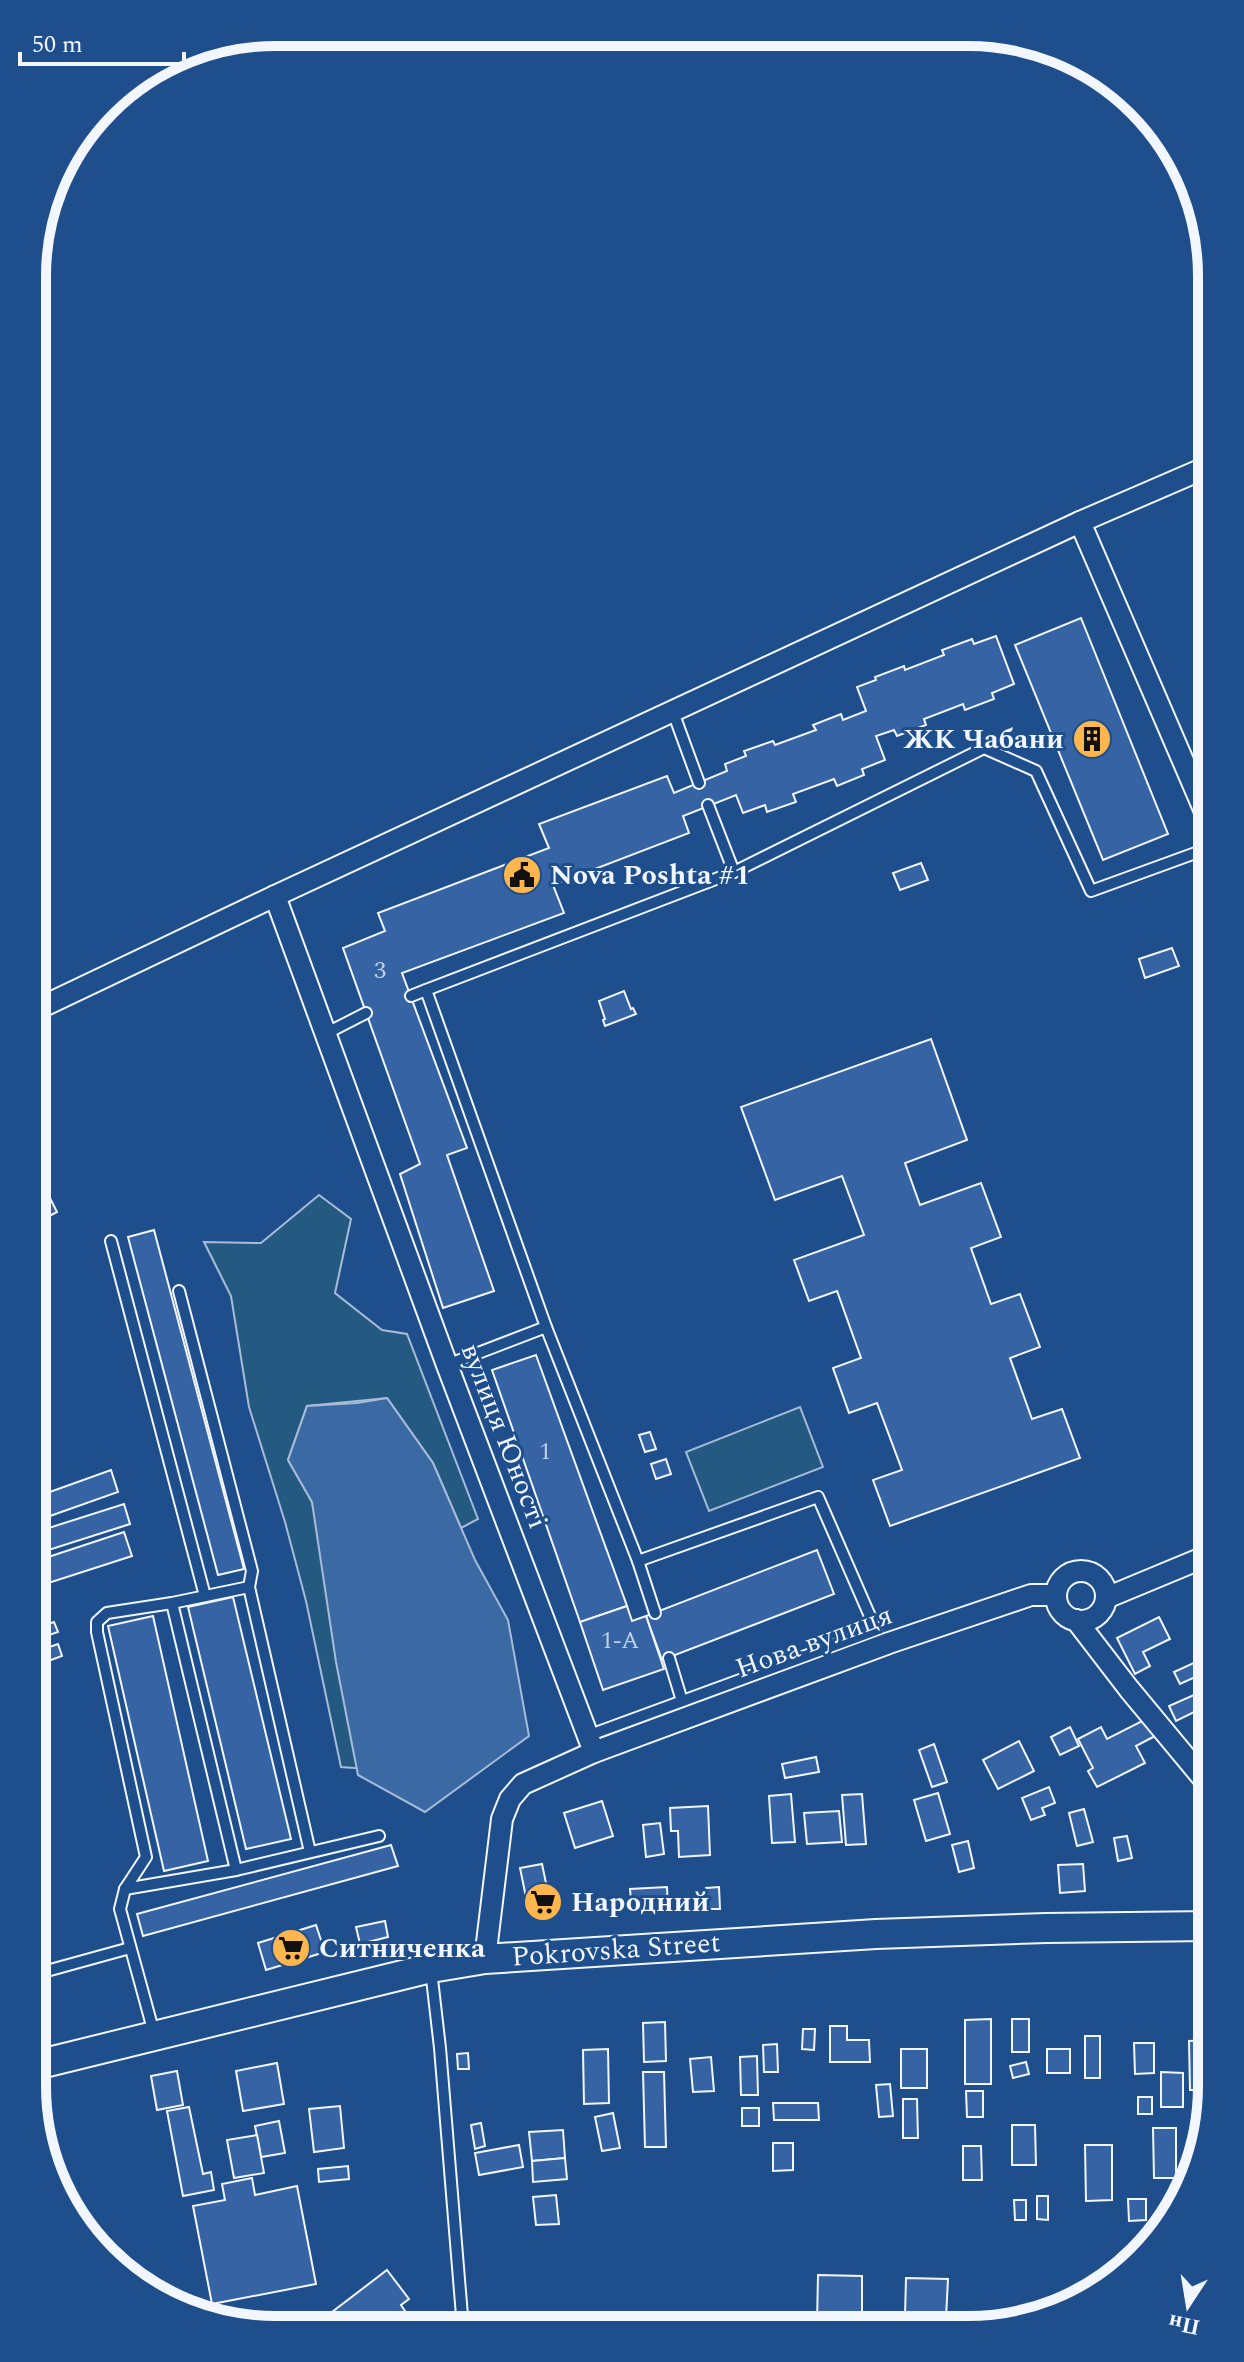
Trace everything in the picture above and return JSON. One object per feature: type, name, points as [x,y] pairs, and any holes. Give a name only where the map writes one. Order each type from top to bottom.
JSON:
[{"type":"street","points":[[46,1005],[1080,522],[1198,471]]},
{"type":"street","points":[[1080,522],[1198,792]]},
{"type":"street","name":"вулиця Юності","points":[[275,896],[447,1365],[592,1744]]},
{"type":"street","points":[[1106,1598],[1198,1560]]},
{"type":"street","points":[[1076,1620],[1092,1618],[1104,1606],[1106,1598],[1101,1581],[1086,1572],[1070,1574],[1063,1580],[1056,1595],[1061,1611],[1076,1620],[1198,1772]]},
{"type":"street","name":"Нова вулиця","points":[[592,1744],[1031,1595],[1056,1595]]},
{"type":"street","points":[[485,1959],[502,1819],[510,1799],[523,1784],[592,1744]]},
{"type":"street","name":"Pokrovska Street","points":[[46,2062],[431,1968],[485,1959],[876,1934],[1198,1926]]},
{"type":"lane","points":[[673,712],[699,783]]},
{"type":"lane","points":[[411,996],[734,872],[984,748],[1036,771],[1091,891],[1198,852]]},
{"type":"lane","points":[[708,805],[734,872]]},
{"type":"lane","points":[[426,990],[546,1327],[638,1561],[655,1613]]},
{"type":"lane","points":[[324,1034],[366,1013]]},
{"type":"lane","points":[[111,1241],[205,1596]]},
{"type":"lane","points":[[179,1291],[252,1571],[249,1587],[310,1852]]},
{"type":"lane","points":[[447,1365],[546,1327]]},
{"type":"lane","points":[[592,1744],[682,1701],[876,1630],[818,1497],[638,1561]]},
{"type":"lane","points":[[155,2035],[120,1909],[125,1889],[146,1857],[97,1622],[107,1613],[249,1587]]},
{"type":"lane","points":[[172,1603],[236,1870]]},
{"type":"lane","points":[[669,1658],[682,1701]]},
{"type":"lane","points":[[125,1889],[236,1870],[379,1836]]},
{"type":"lane","points":[[46,1971],[130,1948]]},
{"type":"lane","points":[[431,1968],[462,2314],[459,2316]]},
{"type":"shaded area","points":[[319,1195],[351,1219],[335,1293],[382,1330],[407,1334],[478,1519],[461,1528],[433,1463],[387,1398],[307,1406],[288,1460],[312,1502],[368,1769],[341,1767],[306,1601],[249,1407],[231,1296],[204,1242],[261,1243]]},
{"type":"shaded area","points":[[387,1398],[433,1463],[475,1560],[508,1620],[529,1736],[425,1812],[358,1775],[336,1662],[312,1502],[288,1460],[307,1406]]},
{"type":"shaded area","points":[[800,1407],[823,1467],[709,1511],[686,1452]]},
{"type":"building","name":"ЖК Чабани","points":[[1081,618],[1168,834],[1103,860],[1015,645]]},
{"type":"building","points":[[996,636],[1014,684],[992,693],[994,699],[965,710],[963,704],[924,719],[926,725],[897,736],[894,730],[876,736],[885,760],[862,769],[864,775],[837,786],[834,779],[793,794],[796,802],[767,812],[765,805],[743,813],[736,795],[683,816],[689,833],[553,885],[564,913],[402,973],[467,1148],[447,1155],[494,1291],[443,1308],[400,1174],[420,1164],[343,948],[385,931],[378,913],[549,848],[539,824],[667,776],[674,793],[727,771],[725,764],[746,756],[744,751],[773,741],[775,745],[816,730],[813,725],[841,714],[843,720],[866,711],[857,687],[876,680],[875,677],[904,666],[905,670],[944,655],[942,650],[972,639],[974,644]]},
{"type":"building","points":[[921,863],[928,880],[900,890],[893,873]]},
{"type":"building","points":[[1172,948],[1179,966],[1145,978],[1139,959]]},
{"type":"building","points":[[624,991],[636,1014],[605,1026],[599,1001]]},
{"type":"building","points":[[931,1039],[967,1140],[905,1163],[920,1205],[981,1183],[1001,1237],[971,1248],[991,1304],[1020,1294],[1040,1347],[1010,1358],[1032,1419],[1062,1409],[1080,1458],[890,1526],[873,1480],[902,1470],[877,1403],[849,1413],[833,1368],[861,1358],[837,1291],[809,1301],[794,1260],[864,1235],[842,1176],[775,1200],[741,1107]]},
{"type":"building","points":[[46,1190],[57,1212],[46,1218]]},
{"type":"building","points":[[154,1230],[244,1569],[218,1575],[128,1237]]},
{"type":"building","points":[[536,1355],[627,1606],[580,1622],[492,1370]]},
{"type":"building","points":[[650,1432],[656,1449],[645,1452],[639,1435]]},
{"type":"building","points":[[666,1459],[671,1474],[656,1479],[651,1464]]},
{"type":"building","points":[[111,1470],[118,1492],[46,1517],[46,1493]]},
{"type":"building","points":[[124,1504],[130,1524],[46,1551],[46,1529]]},
{"type":"building","points":[[124,1532],[132,1556],[46,1584],[46,1558]]},
{"type":"building","points":[[817,1550],[834,1594],[662,1660],[646,1616]]},
{"type":"building","points":[[233,1597],[291,1839],[246,1849],[188,1607]]},
{"type":"building","points":[[627,1606],[632,1621],[646,1616],[664,1669],[603,1690],[580,1622]]},
{"type":"building","points":[[153,1616],[208,1861],[164,1871],[108,1626]]},
{"type":"building","points":[[1159,1617],[1170,1639],[1143,1652],[1150,1666],[1135,1674],[1117,1638]]},
{"type":"building","points":[[54,1622],[58,1632],[46,1636],[46,1625]]},
{"type":"building","points":[[58,1644],[62,1656],[46,1662],[46,1648]]},
{"type":"building","points":[[1198,1661],[1198,1676],[1180,1684],[1174,1672]]},
{"type":"building","points":[[1198,1693],[1198,1722],[1194,1712],[1176,1721],[1169,1706]]},
{"type":"building","points":[[1146,1719],[1155,1736],[1136,1746],[1145,1763],[1097,1787],[1088,1771],[1093,1768],[1078,1739],[1101,1727],[1107,1739]]},
{"type":"building","points":[[1070,1727],[1079,1746],[1060,1755],[1051,1737]]},
{"type":"building","points":[[1019,1741],[1034,1771],[998,1789],[983,1760]]},
{"type":"building","points":[[934,1744],[947,1782],[932,1787],[919,1750]]},
{"type":"building","points":[[816,1757],[819,1772],[785,1778],[782,1764]]},
{"type":"building","points":[[1049,1787],[1055,1803],[1042,1808],[1045,1815],[1031,1820],[1022,1798]]},
{"type":"building","points":[[938,1793],[950,1834],[926,1841],[914,1800]]},
{"type":"building","points":[[791,1794],[795,1842],[772,1843],[769,1796]]},
{"type":"building","points":[[862,1794],[866,1844],[846,1845],[842,1795]]},
{"type":"building","points":[[602,1801],[613,1836],[575,1848],[564,1813]]},
{"type":"building","points":[[708,1806],[710,1855],[679,1857],[678,1831],[671,1831],[670,1808]]},
{"type":"building","points":[[1084,1809],[1093,1842],[1077,1846],[1069,1813]]},
{"type":"building","points":[[839,1811],[842,1842],[807,1844],[804,1813]]},
{"type":"building","points":[[660,1823],[664,1854],[646,1857],[643,1825]]},
{"type":"building","points":[[1127,1836],[1132,1858],[1118,1861],[1114,1838]]},
{"type":"building","points":[[968,1841],[974,1868],[959,1872],[952,1845]]},
{"type":"building","points":[[391,1845],[398,1866],[143,1936],[137,1914]]},
{"type":"building","points":[[542,1864],[550,1902],[528,1907],[520,1868]]},
{"type":"building","points":[[1083,1864],[1085,1891],[1060,1893],[1058,1865]]},
{"type":"building","points":[[667,1887],[668,1910],[632,1912],[630,1889]]},
{"type":"building","points":[[719,1887],[720,1909],[707,1909],[706,1888]]},
{"type":"building","points":[[385,1921],[388,1937],[360,1944],[356,1927]]},
{"type":"building","name":"Ситниченка","points":[[316,1925],[325,1952],[266,1970],[258,1943]]},
{"type":"building","points":[[991,2019],[991,2084],[965,2084],[965,2020]]},
{"type":"building","points":[[1012,2019],[1029,2019],[1029,2052],[1012,2052]]},
{"type":"building","points":[[665,2022],[666,2061],[644,2062],[643,2023]]},
{"type":"building","points":[[830,2026],[847,2026],[847,2040],[869,2040],[870,2062],[830,2062]]},
{"type":"building","points":[[803,2029],[815,2029],[814,2050],[802,2049]]},
{"type":"building","points":[[1085,2036],[1100,2036],[1100,2078],[1085,2078]]},
{"type":"building","points":[[1189,2041],[1198,2041],[1198,2090],[1190,2090]]},
{"type":"building","points":[[1134,2043],[1154,2043],[1154,2073],[1135,2074]]},
{"type":"building","points":[[777,2044],[778,2072],[764,2072],[763,2045]]},
{"type":"building","points":[[608,2049],[609,2103],[584,2104],[583,2050]]},
{"type":"building","points":[[901,2049],[927,2049],[927,2088],[901,2088]]},
{"type":"building","points":[[1047,2049],[1070,2049],[1070,2073],[1047,2073]]},
{"type":"building","points":[[468,2053],[469,2069],[458,2069],[457,2054]]},
{"type":"building","points":[[757,2056],[758,2095],[741,2095],[740,2057]]},
{"type":"building","points":[[711,2057],[714,2091],[693,2092],[690,2059]]},
{"type":"building","points":[[1026,2062],[1029,2074],[1013,2078],[1010,2066]]},
{"type":"building","points":[[277,2063],[284,2104],[243,2111],[236,2071]]},
{"type":"building","points":[[177,2071],[183,2105],[157,2110],[151,2076]]},
{"type":"building","points":[[643,2072],[664,2072],[666,2147],[645,2147]]},
{"type":"building","points":[[1161,2072],[1183,2073],[1183,2107],[1161,2107]]},
{"type":"building","points":[[890,2084],[893,2116],[879,2117],[876,2085]]},
{"type":"building","points":[[966,2091],[983,2091],[983,2117],[967,2117]]},
{"type":"building","points":[[1138,2097],[1152,2097],[1152,2114],[1138,2114]]},
{"type":"building","points":[[903,2099],[917,2099],[918,2138],[903,2138]]},
{"type":"building","points":[[773,2103],[818,2103],[819,2120],[774,2120]]},
{"type":"building","points":[[340,2106],[344,2148],[314,2152],[309,2109]]},
{"type":"building","points":[[189,2107],[203,2174],[211,2172],[214,2190],[183,2196],[167,2111]]},
{"type":"building","points":[[742,2108],[759,2108],[759,2126],[742,2126]]},
{"type":"building","points":[[613,2113],[620,2148],[602,2151],[595,2117]]},
{"type":"building","points":[[279,2121],[285,2153],[261,2157],[255,2126]]},
{"type":"building","points":[[481,2123],[485,2146],[475,2149],[471,2125]]},
{"type":"building","points":[[1012,2125],[1035,2125],[1036,2165],[1012,2165]]},
{"type":"building","points":[[1153,2128],[1176,2128],[1176,2178],[1154,2178]]},
{"type":"building","points":[[563,2130],[565,2158],[532,2161],[529,2132]]},
{"type":"building","points":[[257,2135],[264,2173],[234,2178],[227,2140]]},
{"type":"building","points":[[773,2143],[793,2143],[793,2170],[773,2171]]},
{"type":"building","points":[[519,2145],[523,2167],[479,2175],[475,2153]]},
{"type":"building","points":[[1085,2145],[1112,2145],[1112,2200],[1086,2201]]},
{"type":"building","points":[[963,2146],[981,2146],[982,2180],[963,2180]]},
{"type":"building","points":[[565,2158],[567,2179],[533,2182],[532,2161]]},
{"type":"building","points":[[348,2166],[349,2179],[319,2182],[318,2169]]},
{"type":"building","points":[[252,2178],[255,2195],[297,2186],[316,2284],[212,2304],[193,2206],[225,2200],[222,2184]]},
{"type":"building","points":[[556,2195],[559,2224],[536,2225],[533,2197]]},
{"type":"building","points":[[1037,2196],[1048,2196],[1048,2220],[1037,2219]]},
{"type":"building","points":[[1128,2199],[1146,2199],[1146,2220],[1129,2221]]},
{"type":"building","points":[[1014,2200],[1026,2200],[1026,2220],[1015,2220]]},
{"type":"building","points":[[387,2270],[409,2299],[401,2305],[405,2311],[398,2316],[327,2316]]},
{"type":"building","points":[[818,2275],[862,2276],[862,2316],[817,2316]]},
{"type":"building","points":[[906,2278],[948,2279],[946,2316],[905,2316]]},
{"type":"place","name":"ЖК Чабани","points":[[1092,739]]},
{"type":"place","name":"Nova Poshta #1","points":[[522,875]]},
{"type":"place","name":"Народний","points":[[543,1902]]},
{"type":"place","name":"Ситниченка","points":[[291,1948]]}]
